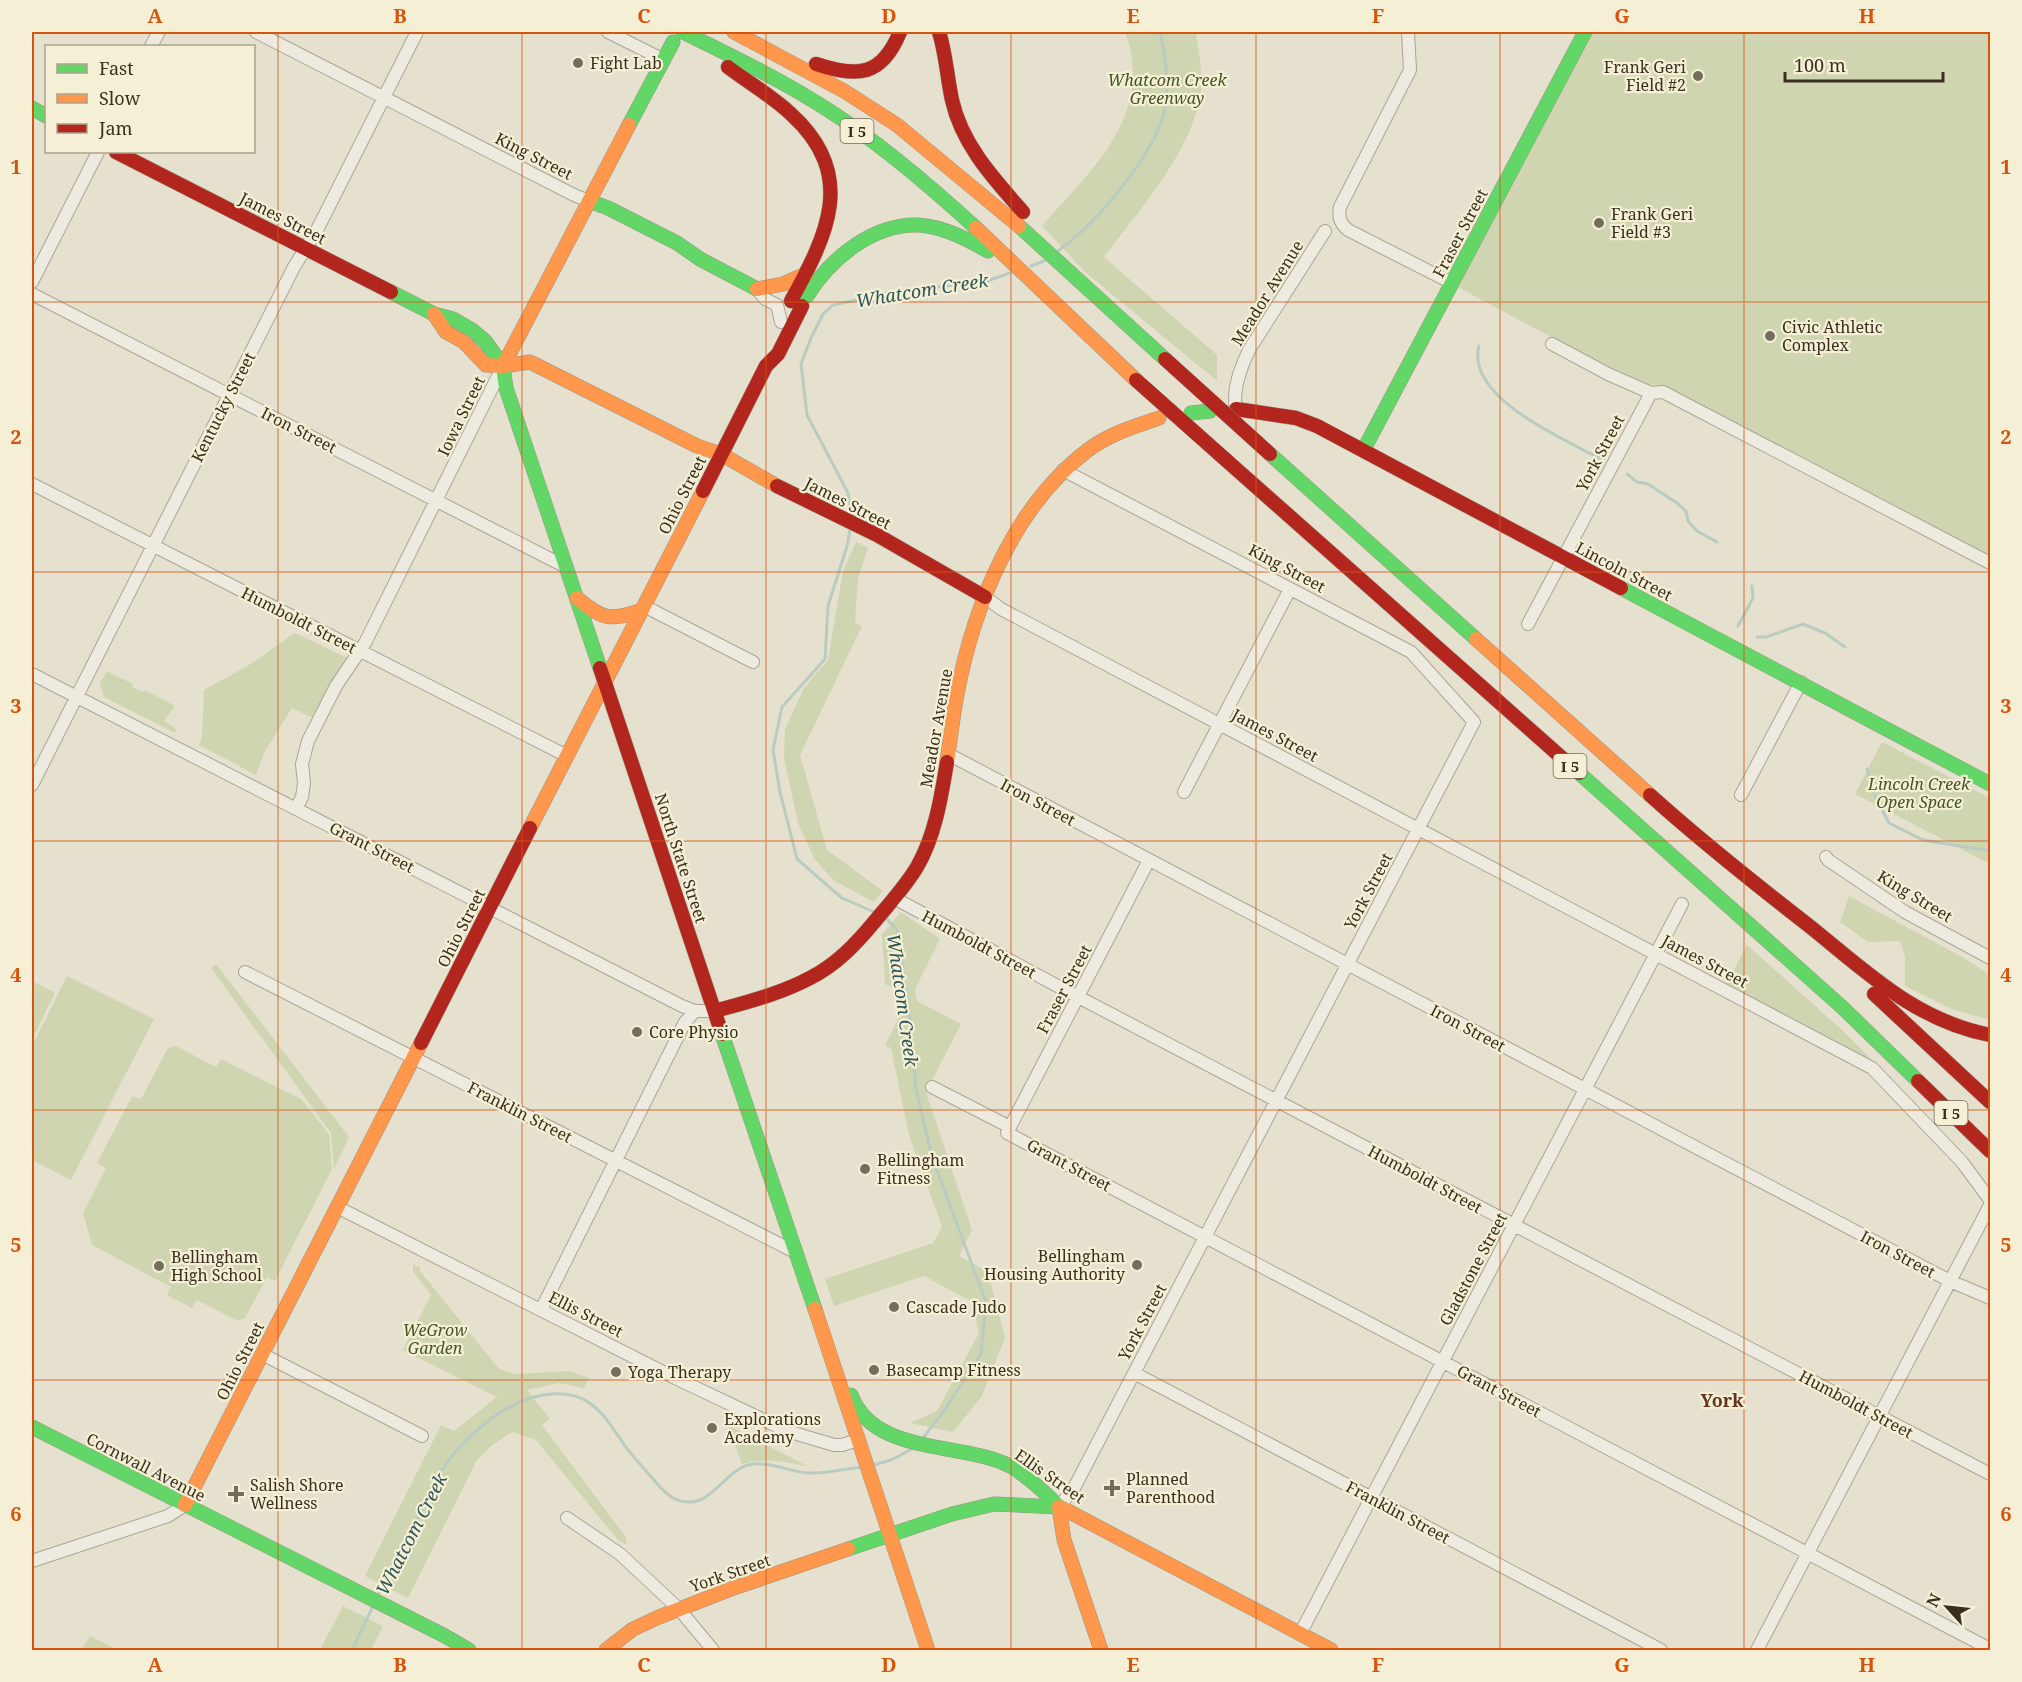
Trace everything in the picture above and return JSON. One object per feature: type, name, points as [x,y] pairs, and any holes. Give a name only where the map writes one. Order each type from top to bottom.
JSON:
[{"type":"main road","points":[[734,32],[831,70],[846,73],[862,72],[876,66],[888,56],[900,32]]},
{"type":"main road","name":"I 5","points":[[734,32],[844,91],[897,125],[1001,210],[1681,824],[1753,883],[1990,1102]]},
{"type":"main road","points":[[939,32],[952,102],[968,142],[988,172],[1086,287]]},
{"type":"main road","name":"Fraser Street","points":[[1364,449],[1585,32]]},
{"type":"main road","name":"Iowa Street","points":[[503,366],[664,60],[681,36]]},
{"type":"main road","points":[[681,36],[707,47],[791,114],[820,149],[827,166],[830,212],[820,246],[806,274],[796,304]]},
{"type":"main road","name":"I 5","points":[[707,47],[754,67],[846,122],[944,198],[986,243],[1024,272],[1136,380],[1842,1007],[1990,1151]]},
{"type":"main road","name":"James Street","points":[[118,153],[434,314],[446,332],[464,342],[486,365],[503,366],[530,362],[702,448],[721,454],[756,472],[765,480],[877,536],[985,597]]},
{"type":"main road","name":"King Street","points":[[589,201],[608,208],[677,243],[700,259],[757,289]]},
{"type":"main road","points":[[796,304],[839,258],[862,241],[881,231],[899,226],[928,225],[986,243]]},
{"type":"main road","points":[[757,289],[781,286],[806,274]]},
{"type":"main road","name":"Ohio Street","points":[[766,366],[767,349],[781,322],[796,304]]},
{"type":"main road","name":"Ohio Street","points":[[185,1505],[766,366],[778,354],[796,304]]},
{"type":"main road","name":"North State Street","points":[[503,366],[506,388],[832,1359]]},
{"type":"main road","name":"Lincoln Street","points":[[1236,409],[1296,418],[1364,449],[1990,784]]},
{"type":"main road","points":[[1191,413],[1210,411]]},
{"type":"main road","name":"Meador Avenue","points":[[715,1011],[808,979],[839,960],[859,940],[907,882],[922,858],[938,811],[957,694],[985,597],[1019,530],[1043,494],[1064,470],[1102,441],[1160,418]]},
{"type":"main road","points":[[577,598],[600,617],[610,619],[619,618],[643,608]]},
{"type":"main road","points":[[1753,883],[1904,1000],[1947,1024],[1990,1035]]},
{"type":"main road","points":[[1911,1075],[1990,1167]]},
{"type":"main road","points":[[832,1359],[928,1650]]},
{"type":"main road","name":"Ellis Street","points":[[832,1359],[859,1411],[883,1431],[898,1438],[988,1458],[1012,1467],[1028,1478],[1059,1507],[1331,1650]]},
{"type":"main road","name":"Cornwall Avenue","points":[[32,1427],[470,1650]]},
{"type":"main road","name":"York Street","points":[[606,1650],[633,1629],[679,1608],[952,1514],[994,1504],[1059,1507]]},
{"type":"main road","points":[[1059,1507],[1065,1540],[1101,1650]]},
{"type":"main road","name":"Gladstone Street","points":[[1295,1648],[1300,1634]]},
{"type":"street","name":"King Street","points":[[256,32],[589,201]]},
{"type":"street","name":"Kentucky Street","points":[[32,785],[229,394],[294,267],[317,230],[417,32]]},
{"type":"street","points":[[608,32],[664,60]]},
{"type":"street","points":[[1408,32],[1410,70],[1340,207],[1339,216],[1342,225],[1348,230],[1452,283]]},
{"type":"street","points":[[32,282],[97,153]]},
{"type":"street","name":"Meador Avenue","points":[[1236,409],[1234,399],[1242,364],[1325,231]]},
{"type":"street","name":"King Street","points":[[757,289],[765,299],[777,305],[781,322]]},
{"type":"street","name":"Iron Street","points":[[32,294],[566,567]]},
{"type":"street","points":[[1552,344],[1608,374],[1651,393],[1663,392],[1990,563]]},
{"type":"street","name":"Iowa Street","points":[[296,809],[302,797],[303,764],[308,741],[336,686],[360,651],[503,366]]},
{"type":"street","name":"York Street","points":[[1528,624],[1651,393]]},
{"type":"street","name":"King Street","points":[[1064,470],[1412,652],[1474,722]]},
{"type":"street","name":"Humboldt Street","points":[[32,484],[567,756]]},
{"type":"street","points":[[1184,792],[1290,589]]},
{"type":"street","name":"James Street","points":[[985,597],[1001,609],[1872,1068],[1962,1162],[1990,1200]]},
{"type":"street","points":[[643,608],[753,662]]},
{"type":"street","name":"Grant Street","points":[[32,674],[695,1011],[715,1011]]},
{"type":"street","points":[[1741,795],[1801,682]]},
{"type":"street","name":"York Street","points":[[1059,1507],[1074,1488],[1474,722]]},
{"type":"street","name":"Iron Street","points":[[948,754],[1950,1281],[1990,1298]]},
{"type":"street","name":"King Street","points":[[1826,857],[1905,912],[1990,958]]},
{"type":"street","name":"Fraser Street","points":[[1009,1130],[1149,860]]},
{"type":"street","name":"Humboldt Street","points":[[894,898],[1078,997],[1990,1474]]},
{"type":"street","name":"Gladstone Street","points":[[1300,1634],[1682,904]]},
{"type":"street","name":"Franklin Street","points":[[245,972],[795,1252]]},
{"type":"street","points":[[541,1310],[685,1022],[695,1011]]},
{"type":"street","name":"Grant Street","points":[[932,1087],[1205,1237],[1990,1649]]},
{"type":"street","points":[[1757,1650],[1990,1205]]},
{"type":"street","name":"Ellis Street","points":[[337,1207],[673,1377],[788,1431],[834,1445],[858,1441]]},
{"type":"street","points":[[262,1354],[422,1436]]},
{"type":"street","name":"Franklin Street","points":[[1134,1373],[1661,1650]]},
{"type":"street","points":[[32,1562],[168,1516],[185,1505]]},
{"type":"street","points":[[567,1518],[620,1554],[679,1608],[713,1650]]},
{"type":"green space","name":"Whatcom Creek Greenway","points":[[1125,32],[1196,32],[1201,69],[1201,91],[1188,135],[1176,157],[1148,200],[1104,257],[1217,355],[1217,381],[1085,272],[1042,226],[1098,162],[1114,139],[1125,115],[1132,89],[1132,62]]},
{"type":"green space","name":"Civic Athletic Complex","points":[[1594,32],[1990,32],[1990,557],[1671,389],[1658,385],[1638,384],[1458,287]]},
{"type":"green space","points":[[856,542],[868,548],[858,578],[855,622],[862,626],[800,755],[827,850],[883,891],[874,902],[833,880],[814,858],[798,823],[784,758],[785,729],[804,688],[828,660],[843,571]]},
{"type":"green space","points":[[295,633],[347,658],[328,687],[313,718],[292,708],[264,753],[256,775],[199,745],[202,738],[204,690],[249,665]]},
{"type":"green space","points":[[107,671],[133,684],[132,687],[143,692],[145,690],[175,706],[164,721],[176,729],[175,733],[104,697],[100,683]]},
{"type":"green space","name":"Lincoln Creek Open Space","points":[[1882,742],[1990,798],[1990,864],[1855,794]]},
{"type":"green space","points":[[1849,896],[1964,958],[1990,975],[1990,1020],[1951,1009],[1905,986],[1905,956],[1900,941],[1868,942],[1840,922]]},
{"type":"green space","points":[[901,912],[940,939],[915,989],[917,1001],[961,1024],[926,1092],[972,1230],[959,1256],[988,1272],[1005,1338],[982,1396],[953,1432],[910,1423],[937,1411],[979,1333],[972,1302],[924,1276],[834,1306],[825,1279],[933,1243],[942,1227],[909,1135],[891,1048],[885,1045],[900,1016],[896,990],[885,984],[882,934]]},
{"type":"green space","points":[[1747,945],[1841,1029],[1876,1064],[1726,985]]},
{"type":"green space","points":[[216,964],[349,1137],[334,1169],[331,1133],[211,968]]},
{"type":"green space","points":[[67,976],[154,1019],[71,1180],[32,1160],[32,1046]]},
{"type":"green space","points":[[32,981],[55,993],[32,1040]]},
{"type":"green space","points":[[176,1046],[216,1067],[221,1059],[301,1099],[329,1134],[332,1169],[275,1281],[267,1277],[245,1318],[238,1321],[197,1300],[192,1308],[167,1295],[171,1287],[92,1245],[83,1213],[106,1168],[97,1163],[132,1096],[141,1099],[168,1048]]},
{"type":"green space","name":"WeGrow Garden","points":[[413,1264],[420,1268],[420,1271],[499,1369],[516,1374],[569,1371],[589,1378],[584,1388],[559,1383],[527,1390],[550,1419],[542,1425],[625,1536],[627,1545],[618,1540],[536,1440],[512,1432],[491,1446],[477,1460],[408,1598],[365,1576],[441,1425],[454,1431],[497,1397],[403,1350],[431,1295],[413,1271]]},
{"type":"green space","points":[[728,1425],[809,1467],[775,1461],[742,1464]]},
{"type":"green space","points":[[343,1606],[383,1626],[371,1650],[320,1650]]},
{"type":"green space","points":[[90,1636],[118,1650],[81,1650]]},
{"type":"waterway","name":"Whatcom Creek","points":[[1059,250],[1106,206],[1137,166],[1159,127],[1165,109],[1167,90],[1160,32]]},
{"type":"waterway","name":"Whatcom Creek","points":[[1031,266],[1044,261]]},
{"type":"waterway","name":"Whatcom Creek","points":[[851,515],[848,493],[807,415],[801,364],[823,314],[833,305],[894,292],[987,281],[1010,273]]},
{"type":"waterway","points":[[1479,346],[1479,365],[1487,382],[1502,399],[1521,415],[1601,459]]},
{"type":"waterway","points":[[1627,474],[1637,482],[1648,484],[1677,503],[1686,511],[1688,521],[1697,531],[1717,542]]},
{"type":"waterway","name":"Whatcom Creek","points":[[850,530],[828,606],[825,659],[782,707],[773,750],[780,792],[797,859],[842,898],[874,912]]},
{"type":"waterway","points":[[1738,626],[1753,598],[1752,586]]},
{"type":"waterway","points":[[1757,637],[1766,637],[1803,624],[1825,633],[1845,647]]},
{"type":"waterway","points":[[1867,769],[1872,790],[1889,823],[1923,840],[1990,851]]},
{"type":"waterway","name":"Whatcom Creek","points":[[885,917],[897,930],[910,1021],[916,1089],[932,1157],[986,1302],[981,1354],[946,1408],[923,1438]]},
{"type":"waterway","name":"Whatcom Creek","points":[[378,1595],[434,1483],[448,1461],[469,1438],[494,1417],[534,1397],[564,1394],[578,1397],[591,1404],[606,1418],[628,1450],[662,1490],[675,1499],[686,1502],[705,1497],[736,1471],[753,1464],[807,1473],[862,1467]]},
{"type":"waterway","name":"Whatcom Creek","points":[[874,1465],[891,1460],[912,1449]]},
{"type":"waterway","name":"Whatcom Creek","points":[[352,1650],[373,1606]]},
{"type":"traffic: fast","points":[[683,32],[808,97],[845,121],[903,165],[976,228]]},
{"type":"traffic: fast","points":[[1364,449],[1585,32]]},
{"type":"traffic: fast","points":[[629,125],[673,42]]},
{"type":"traffic: fast","points":[[32,108],[45,115]]},
{"type":"traffic: fast","points":[[589,201],[608,208],[677,243],[700,259],[757,289]]},
{"type":"traffic: fast","points":[[807,296],[840,257],[854,246],[885,230],[902,226],[928,226],[955,234],[988,251]]},
{"type":"traffic: fast","points":[[1019,226],[1165,359]]},
{"type":"traffic: fast","points":[[391,292],[434,314],[453,319],[472,330],[485,341],[503,366],[506,388],[600,668]]},
{"type":"traffic: fast","points":[[1191,413],[1210,411]]},
{"type":"traffic: fast","points":[[1270,454],[1476,639]]},
{"type":"traffic: fast","points":[[1621,588],[1990,784]]},
{"type":"traffic: fast","points":[[1579,773],[1842,1007],[1918,1081]]},
{"type":"traffic: fast","points":[[722,1034],[815,1309]]},
{"type":"traffic: fast","points":[[851,1395],[862,1415],[879,1428],[898,1438],[990,1458],[1010,1466],[1064,1509]]},
{"type":"traffic: fast","points":[[32,1427],[469,1650]]},
{"type":"traffic: fast","points":[[848,1549],[952,1514],[994,1504],[1059,1507]]},
{"type":"traffic: slow","points":[[734,32],[844,91],[897,125],[1019,226]]},
{"type":"traffic: slow","points":[[503,366],[629,125]]},
{"type":"traffic: slow","points":[[976,228],[1136,380]]},
{"type":"traffic: slow","points":[[757,289],[783,284],[806,274]]},
{"type":"traffic: slow","points":[[434,314],[446,332],[464,342],[486,365],[503,366],[530,362],[697,446],[721,454],[777,486]]},
{"type":"traffic: slow","points":[[947,762],[957,694],[974,626],[986,592],[1019,528],[1039,499],[1062,473],[1088,450],[1113,435],[1159,418]]},
{"type":"traffic: slow","points":[[530,828],[703,491]]},
{"type":"traffic: slow","points":[[577,598],[594,611],[607,616],[622,616],[642,610]]},
{"type":"traffic: slow","points":[[1476,639],[1650,795]]},
{"type":"traffic: slow","points":[[185,1505],[421,1043]]},
{"type":"traffic: slow","points":[[815,1309],[928,1650]]},
{"type":"traffic: slow","points":[[1059,1507],[1064,1540],[1101,1650]]},
{"type":"traffic: slow","points":[[1064,1509],[1331,1650]]},
{"type":"traffic: slow","points":[[606,1650],[633,1629],[659,1617],[731,1589],[848,1549]]},
{"type":"traffic: jam","points":[[816,64],[844,71],[867,70],[885,58],[900,32]]},
{"type":"traffic: jam","points":[[939,32],[952,100],[963,132],[980,161],[1023,212]]},
{"type":"traffic: jam","points":[[728,67],[791,114],[812,137],[824,160],[830,183],[830,206],[816,253],[791,301]]},
{"type":"traffic: jam","points":[[118,153],[391,292]]},
{"type":"traffic: jam","points":[[703,491],[766,366],[778,354],[802,306]]},
{"type":"traffic: jam","points":[[1165,359],[1270,454]]},
{"type":"traffic: jam","points":[[1136,380],[1226,460]]},
{"type":"traffic: jam","points":[[1236,409],[1296,418],[1317,426],[1621,588]]},
{"type":"traffic: jam","points":[[1226,460],[1579,773]]},
{"type":"traffic: jam","points":[[777,486],[877,535],[985,597]]},
{"type":"traffic: jam","points":[[600,668],[722,1034]]},
{"type":"traffic: jam","points":[[715,1011],[799,984],[837,960],[860,938],[902,888],[923,855],[936,816],[947,762]]},
{"type":"traffic: jam","points":[[1650,795],[1728,862],[1871,977],[1938,1018],[1990,1035]]},
{"type":"traffic: jam","points":[[421,1043],[530,828]]},
{"type":"traffic: jam","points":[[1874,994],[1990,1102]]},
{"type":"traffic: jam","points":[[1918,1081],[1990,1151]]},
{"type":"place","name":"Fight Lab","points":[[578,63]]},
{"type":"place","name":"Frank Geri Field #2","points":[[1698,76]]},
{"type":"place","name":"Frank Geri Field #3","points":[[1599,223]]},
{"type":"place","name":"Civic Athletic Complex","points":[[1770,336]]},
{"type":"place","name":"Core Physio","points":[[637,1032]]},
{"type":"place","name":"Bellingham Fitness","points":[[865,1169]]},
{"type":"place","name":"Bellingham Housing Authority","points":[[1137,1265]]},
{"type":"place","name":"Bellingham High School","points":[[159,1266]]},
{"type":"place","name":"Cascade Judo","points":[[894,1307]]},
{"type":"place","name":"Basecamp Fitness","points":[[874,1370]]},
{"type":"place","name":"Yoga Therapy","points":[[616,1372]]},
{"type":"place","name":"Explorations Academy","points":[[712,1428]]},
{"type":"place","name":"Planned Parenthood","points":[[1112,1488]]},
{"type":"place","name":"Salish Shore Wellness","points":[[236,1494]]},
{"type":"district","name":"York","points":[[1722,1400]]}]
